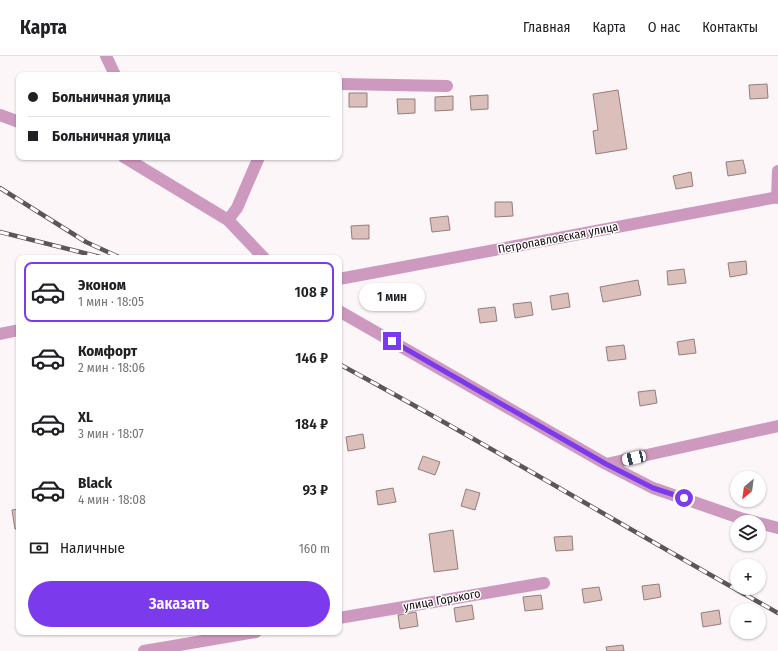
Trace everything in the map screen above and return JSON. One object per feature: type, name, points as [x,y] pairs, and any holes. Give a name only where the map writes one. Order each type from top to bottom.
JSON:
[{"type":"street","points":[[106,56],[114,72]]},
{"type":"street","points":[[342,84],[447,86]]},
{"type":"street","points":[[0,115],[16,121]]},
{"type":"street","points":[[129,160],[228,220],[261,255]]},
{"type":"street","points":[[228,220],[237,208],[258,160]]},
{"type":"street","points":[[777,198],[778,171]]},
{"type":"street","name":"Петропавловская улица","points":[[342,278],[777,198]]},
{"type":"street","points":[[342,313],[606,464],[653,488],[732,515]]},
{"type":"street","points":[[0,334],[16,331]]},
{"type":"street","points":[[606,464],[778,426]]},
{"type":"street","points":[[766,525],[778,528]]},
{"type":"street","name":"улица Горького","points":[[342,617],[544,583]]},
{"type":"street","points":[[144,651],[238,635]]},
{"type":"building","points":[[767,84],[768,98],[750,99],[749,85]]},
{"type":"building","points":[[618,90],[627,149],[596,154],[593,131],[598,130],[593,94]]},
{"type":"building","points":[[349,93],[367,93],[367,107],[349,107]]},
{"type":"building","points":[[488,95],[488,109],[471,110],[470,96]]},
{"type":"building","points":[[453,96],[453,110],[435,111],[435,97]]},
{"type":"building","points":[[397,99],[415,99],[415,113],[398,114]]},
{"type":"building","points":[[743,160],[746,173],[728,176],[726,162]]},
{"type":"building","points":[[691,172],[693,186],[676,189],[673,176]]},
{"type":"building","points":[[495,202],[512,202],[513,216],[495,217]]},
{"type":"building","points":[[448,216],[450,230],[432,232],[430,218]]},
{"type":"building","points":[[369,225],[369,239],[352,239],[351,226]]},
{"type":"building","points":[[746,261],[747,274],[730,277],[728,263]]},
{"type":"building","points":[[684,269],[686,283],[668,285],[667,271]]},
{"type":"building","points":[[638,280],[641,295],[603,302],[600,287]]},
{"type":"building","points":[[568,293],[570,307],[552,310],[550,296]]},
{"type":"building","points":[[531,302],[533,315],[515,318],[513,304]]},
{"type":"building","points":[[495,307],[497,321],[480,323],[478,309]]},
{"type":"building","points":[[694,339],[696,353],[679,355],[677,342]]},
{"type":"building","points":[[624,345],[626,359],[608,361],[606,347]]},
{"type":"building","points":[[655,390],[657,403],[640,406],[638,392]]},
{"type":"building","points":[[363,434],[365,448],[348,451],[346,437]]},
{"type":"building","points":[[423,456],[440,462],[435,475],[418,469]]},
{"type":"building","points":[[393,488],[396,502],[378,505],[376,491]]},
{"type":"building","points":[[466,489],[480,493],[475,510],[461,506]]},
{"type":"building","points":[[16,509],[16,529],[15,529],[12,510]]},
{"type":"building","points":[[453,530],[458,569],[434,572],[429,534]]},
{"type":"building","points":[[572,536],[573,550],[556,551],[554,537]]},
{"type":"building","points":[[659,584],[661,597],[644,600],[642,586]]},
{"type":"building","points":[[599,587],[602,600],[584,603],[582,589]]},
{"type":"building","points":[[541,595],[543,609],[525,611],[523,597]]},
{"type":"building","points":[[472,605],[474,619],[456,622],[454,608]]},
{"type":"building","points":[[719,610],[721,624],[703,627],[701,613]]},
{"type":"building","points":[[416,612],[418,626],[400,629],[398,615]]},
{"type":"building","points":[[623,645],[624,651],[607,651],[606,647]]},
{"type":"railway","points":[[0,188],[86,242],[114,255]]},
{"type":"railway","points":[[0,232],[92,255]]},
{"type":"railway","points":[[342,366],[778,613]]},
{"type":"route","points":[[392,341],[606,464],[653,488],[684,498]]}]
